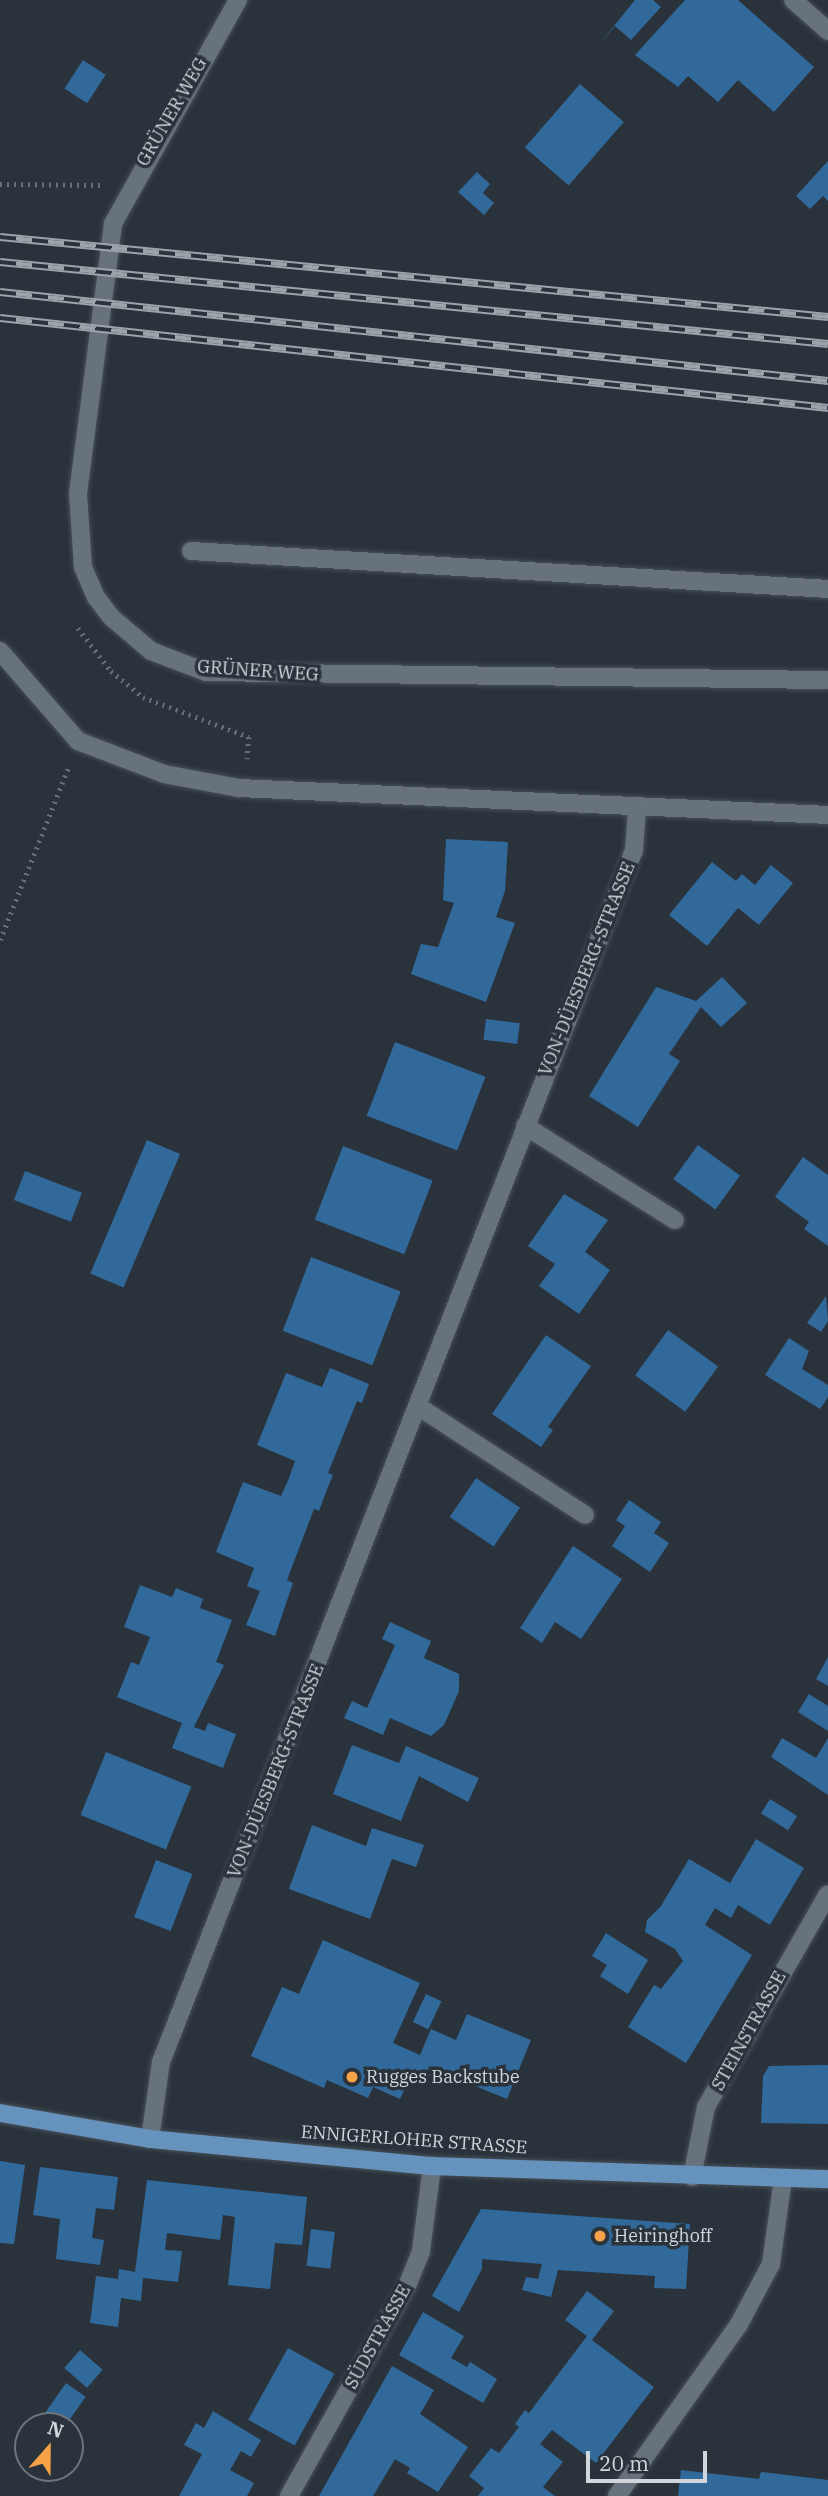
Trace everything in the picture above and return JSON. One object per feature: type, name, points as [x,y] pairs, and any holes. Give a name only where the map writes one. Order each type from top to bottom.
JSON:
[{"type":"main road","name":"ENNIGERLOHER STRASSE","points":[[0,2113],[149,2139],[432,2166],[692,2177],[828,2179]]},
{"type":"street","name":"GRÜNER WEG","points":[[238,0],[113,224],[78,494],[83,566],[96,597],[111,617],[151,651],[206,672],[828,680]]},
{"type":"street","points":[[793,0],[828,31]]},
{"type":"street","points":[[191,551],[828,589]]},
{"type":"street","points":[[0,651],[78,741],[164,774],[239,788],[637,809],[828,815]]},
{"type":"street","name":"VON-DÜESBERG-STRASSE","points":[[149,2139],[160,2063],[419,1407],[525,1126],[634,850],[637,809]]},
{"type":"street","points":[[525,1126],[675,1220]]},
{"type":"street","points":[[419,1407],[585,1515]]},
{"type":"street","name":"STEINSTRASSE","points":[[692,2177],[706,2107],[828,1894]]},
{"type":"street","name":"SÜDSTRASSE","points":[[289,2496],[407,2286],[421,2251],[432,2166]]},
{"type":"street","points":[[617,2496],[738,2326],[771,2264],[783,2179]]},
{"type":"path","points":[[0,184],[92,185]]},
{"type":"path","points":[[0,940],[78,741]]},
{"type":"building","points":[[635,0],[653,0],[661,7],[631,40],[615,26],[597,47]]},
{"type":"building","points":[[685,0],[738,0],[814,67],[774,112],[738,80],[718,102],[688,76],[678,87],[635,55]]},
{"type":"building","points":[[83,60],[106,75],[87,103],[64,89]]},
{"type":"building","points":[[580,84],[624,122],[569,185],[525,147]]},
{"type":"building","points":[[828,161],[828,201],[823,196],[810,209],[796,196]]},
{"type":"building","points":[[477,172],[490,184],[483,193],[494,203],[484,215],[458,192]]},
{"type":"building","points":[[446,839],[508,842],[505,891],[496,917],[515,923],[486,1002],[411,974],[421,944],[438,947],[454,903],[443,900]]},
{"type":"building","points":[[712,862],[736,881],[742,874],[755,885],[771,865],[793,883],[759,925],[738,908],[707,946],[669,915]]},
{"type":"building","points":[[722,977],[747,1003],[721,1027],[701,1007],[669,1054],[680,1061],[638,1127],[589,1096],[656,987],[696,1001]]},
{"type":"building","points":[[486,1019],[520,1023],[517,1044],[483,1040]]},
{"type":"building","points":[[395,1042],[486,1077],[457,1151],[367,1116]]},
{"type":"building","points":[[147,1140],[180,1154],[123,1288],[90,1273]]},
{"type":"building","points":[[698,1145],[740,1176],[715,1210],[673,1179]]},
{"type":"building","points":[[343,1146],[433,1180],[404,1254],[315,1220]]},
{"type":"building","points":[[803,1157],[828,1175],[828,1246],[804,1229],[809,1222],[775,1197]]},
{"type":"building","points":[[25,1171],[82,1193],[71,1222],[14,1200]]},
{"type":"building","points":[[564,1194],[608,1220],[585,1252],[610,1270],[579,1314],[539,1286],[555,1264],[528,1246]]},
{"type":"building","points":[[311,1257],[401,1291],[372,1365],[283,1331]]},
{"type":"building","points":[[826,1296],[828,1321],[821,1332],[807,1323]]},
{"type":"building","points":[[668,1330],[718,1366],[685,1412],[635,1375]]},
{"type":"building","points":[[546,1335],[591,1366],[548,1427],[553,1430],[541,1447],[492,1414]]},
{"type":"building","points":[[789,1338],[809,1351],[802,1369],[828,1385],[828,1397],[820,1409],[765,1375]]},
{"type":"building","points":[[330,1368],[369,1384],[362,1403],[357,1401],[328,1473],[333,1475],[319,1511],[314,1509],[287,1580],[293,1583],[275,1636],[246,1625],[260,1591],[247,1586],[254,1568],[216,1552],[243,1482],[281,1496],[289,1478],[295,1461],[257,1445],[286,1373],[322,1387]]},
{"type":"building","points":[[476,1478],[520,1508],[494,1547],[450,1517]]},
{"type":"building","points":[[629,1500],[661,1522],[654,1533],[669,1543],[650,1572],[612,1546],[625,1526],[616,1520]]},
{"type":"building","points":[[573,1546],[622,1579],[581,1639],[555,1622],[542,1643],[520,1628]]},
{"type":"building","points":[[140,1585],[172,1597],[176,1588],[203,1599],[200,1608],[232,1620],[216,1662],[224,1665],[194,1727],[205,1731],[208,1723],[236,1734],[223,1768],[172,1748],[182,1723],[117,1697],[131,1662],[139,1665],[150,1637],[124,1627]]},
{"type":"building","points":[[390,1622],[431,1641],[424,1658],[459,1674],[459,1691],[444,1725],[431,1736],[390,1718],[383,1735],[344,1718],[352,1701],[367,1708],[395,1645],[382,1639]]},
{"type":"building","points":[[828,1657],[828,1686],[816,1679]]},
{"type":"building","points":[[809,1694],[828,1706],[828,1731],[798,1712]]},
{"type":"building","points":[[782,1738],[816,1758],[828,1738],[828,1795],[771,1757]]},
{"type":"building","points":[[352,1745],[399,1763],[406,1746],[479,1778],[468,1802],[419,1776],[401,1821],[333,1794]]},
{"type":"building","points":[[106,1752],[191,1786],[166,1850],[81,1815]]},
{"type":"building","points":[[770,1799],[797,1816],[788,1830],[761,1813]]},
{"type":"building","points":[[312,1825],[366,1846],[372,1828],[424,1845],[416,1867],[392,1859],[370,1919],[289,1889]]},
{"type":"building","points":[[756,1839],[804,1868],[770,1925],[738,1905],[731,1918],[715,1908],[705,1925],[752,1955],[686,2063],[628,2027],[654,1985],[661,1989],[683,1961],[675,1949],[645,1932],[647,1920],[661,1906],[689,1859],[730,1883]]},
{"type":"building","points":[[156,1860],[192,1874],[171,1931],[134,1917]]},
{"type":"building","points":[[606,1933],[648,1960],[628,1994],[600,1976],[607,1965],[592,1956]]},
{"type":"building","points":[[323,1940],[420,1983],[393,2043],[420,2055],[431,2029],[456,2040],[467,2014],[531,2040],[507,2099],[448,2075],[445,2082],[414,2069],[400,2099],[373,2087],[368,2098],[327,2080],[324,2088],[251,2056],[282,1987],[299,1994]]},
{"type":"building","points":[[426,1994],[441,2001],[428,2029],[413,2022]]},
{"type":"building","points":[[828,2065],[828,2124],[761,2123],[763,2076],[769,2066]]},
{"type":"building","points":[[0,2161],[25,2165],[14,2244],[0,2243]]},
{"type":"building","points":[[40,2167],[118,2177],[114,2210],[96,2208],[92,2238],[104,2240],[100,2265],[56,2259],[60,2219],[33,2215]]},
{"type":"building","points":[[147,2180],[307,2197],[302,2245],[275,2243],[270,2289],[228,2285],[235,2217],[223,2215],[220,2240],[167,2233],[165,2250],[182,2251],[178,2282],[143,2278],[141,2301],[121,2298],[118,2327],[90,2323],[96,2276],[118,2279],[119,2269],[135,2272]]},
{"type":"building","points":[[481,2209],[690,2224],[686,2289],[654,2288],[655,2276],[558,2270],[551,2297],[522,2290],[526,2277],[538,2279],[542,2264],[482,2259],[482,2269],[459,2312],[432,2296]]},
{"type":"building","points":[[311,2229],[335,2232],[330,2269],[306,2266]]},
{"type":"building","points":[[587,2291],[614,2311],[592,2340],[654,2387],[596,2463],[552,2430],[540,2444],[563,2462],[543,2487],[555,2496],[478,2496],[484,2488],[469,2476],[491,2448],[499,2453],[519,2427],[515,2424],[525,2410],[529,2413],[587,2336],[565,2320]]},
{"type":"building","points":[[423,2312],[464,2336],[451,2358],[467,2367],[470,2362],[497,2379],[483,2403],[399,2355]]},
{"type":"building","points":[[288,2348],[334,2374],[295,2445],[248,2420]]},
{"type":"building","points":[[80,2350],[103,2370],[87,2388],[64,2368]]},
{"type":"building","points":[[392,2366],[434,2390],[420,2414],[468,2447],[438,2492],[407,2473],[410,2468],[395,2459],[373,2496],[319,2496]]},
{"type":"building","points":[[66,2383],[86,2397],[75,2412],[46,2412]]},
{"type":"building","points":[[213,2411],[261,2440],[251,2457],[241,2451],[230,2470],[254,2483],[247,2496],[179,2496],[202,2454],[184,2445],[196,2423],[204,2428]]},
{"type":"building","points":[[681,2470],[759,2479],[761,2472],[828,2480],[828,2496],[678,2496]]},
{"type":"railway","points":[[0,237],[828,317]]},
{"type":"railway","points":[[0,262],[828,344]]},
{"type":"railway","points":[[0,292],[828,381]]},
{"type":"railway","points":[[0,318],[828,408]]},
{"type":"place","name":"Rugges Backstube","points":[[352,2077]]},
{"type":"place","name":"Heiringhoff","points":[[600,2236]]}]
